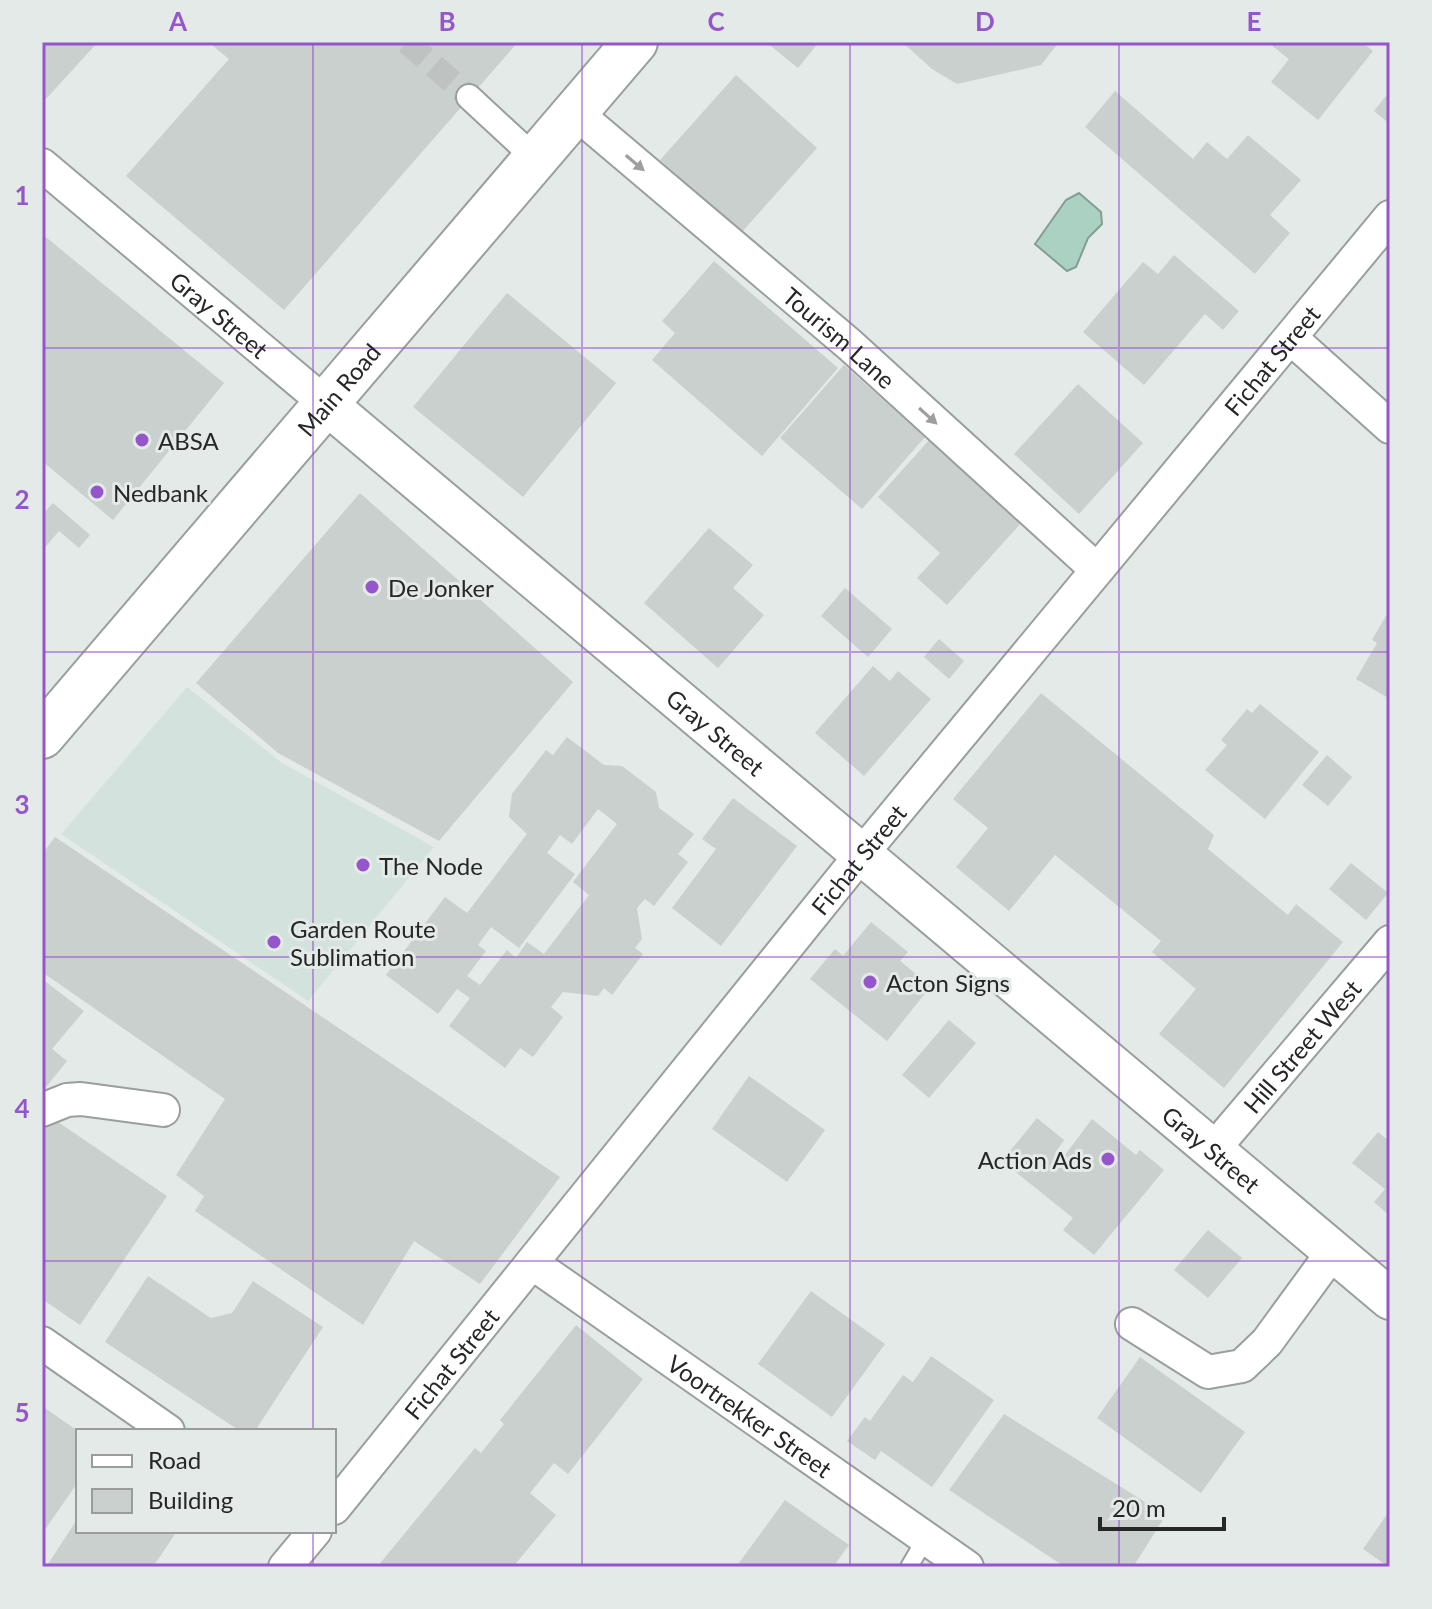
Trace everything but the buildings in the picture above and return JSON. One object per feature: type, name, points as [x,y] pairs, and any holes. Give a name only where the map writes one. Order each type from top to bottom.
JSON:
[{"type":"highway","name":"Main Road","points":[[42,736],[324,402],[537,160],[635,42]]},
{"type":"street","points":[[469,97],[537,160]]},
{"type":"street","name":"Tourism Lane","points":[[576,113],[850,345],[1097,570]]},
{"type":"street","name":"Gray Street","points":[[42,165],[517,561],[860,856],[1390,1299]]},
{"type":"street","name":"Fichat Street","points":[[336,1506],[860,856],[1292,339],[1390,217]]},
{"type":"street","points":[[1292,339],[1390,427]]},
{"type":"street","name":"Hill Street West","points":[[1212,1151],[1390,942]]},
{"type":"street","points":[[42,1110],[67,1100],[81,1099],[163,1110]]},
{"type":"street","points":[[1132,1324],[1208,1372],[1242,1366],[1267,1342],[1332,1253]]},
{"type":"street","name":"Voortrekker Street","points":[[532,1263],[967,1567]]},
{"type":"street","points":[[42,1343],[165,1429]]},
{"type":"street","points":[[285,1567],[312,1533]]},
{"type":"lane","points":[[909,1567],[926,1538]]},
{"type":"shaded area","points":[[1079,193],[1101,212],[1102,224],[1088,238],[1076,267],[1067,271],[1035,244],[1066,200]]},
{"type":"shaded area","points":[[187,687],[282,763],[434,847],[308,1001],[61,834]]},
{"type":"tunnel","points":[[407,42],[469,97]]},
{"type":"place","name":"ABSA","points":[[142,440]]},
{"type":"place","name":"Nedbank","points":[[97,492]]},
{"type":"place","name":"De Jonker","points":[[372,587]]},
{"type":"place","name":"The Node","points":[[363,865]]},
{"type":"place","name":"Garden Route Sublimation","points":[[274,942]]},
{"type":"place","name":"Acton Signs","points":[[870,982]]},
{"type":"place","name":"Action Ads","points":[[1108,1159]]}]
